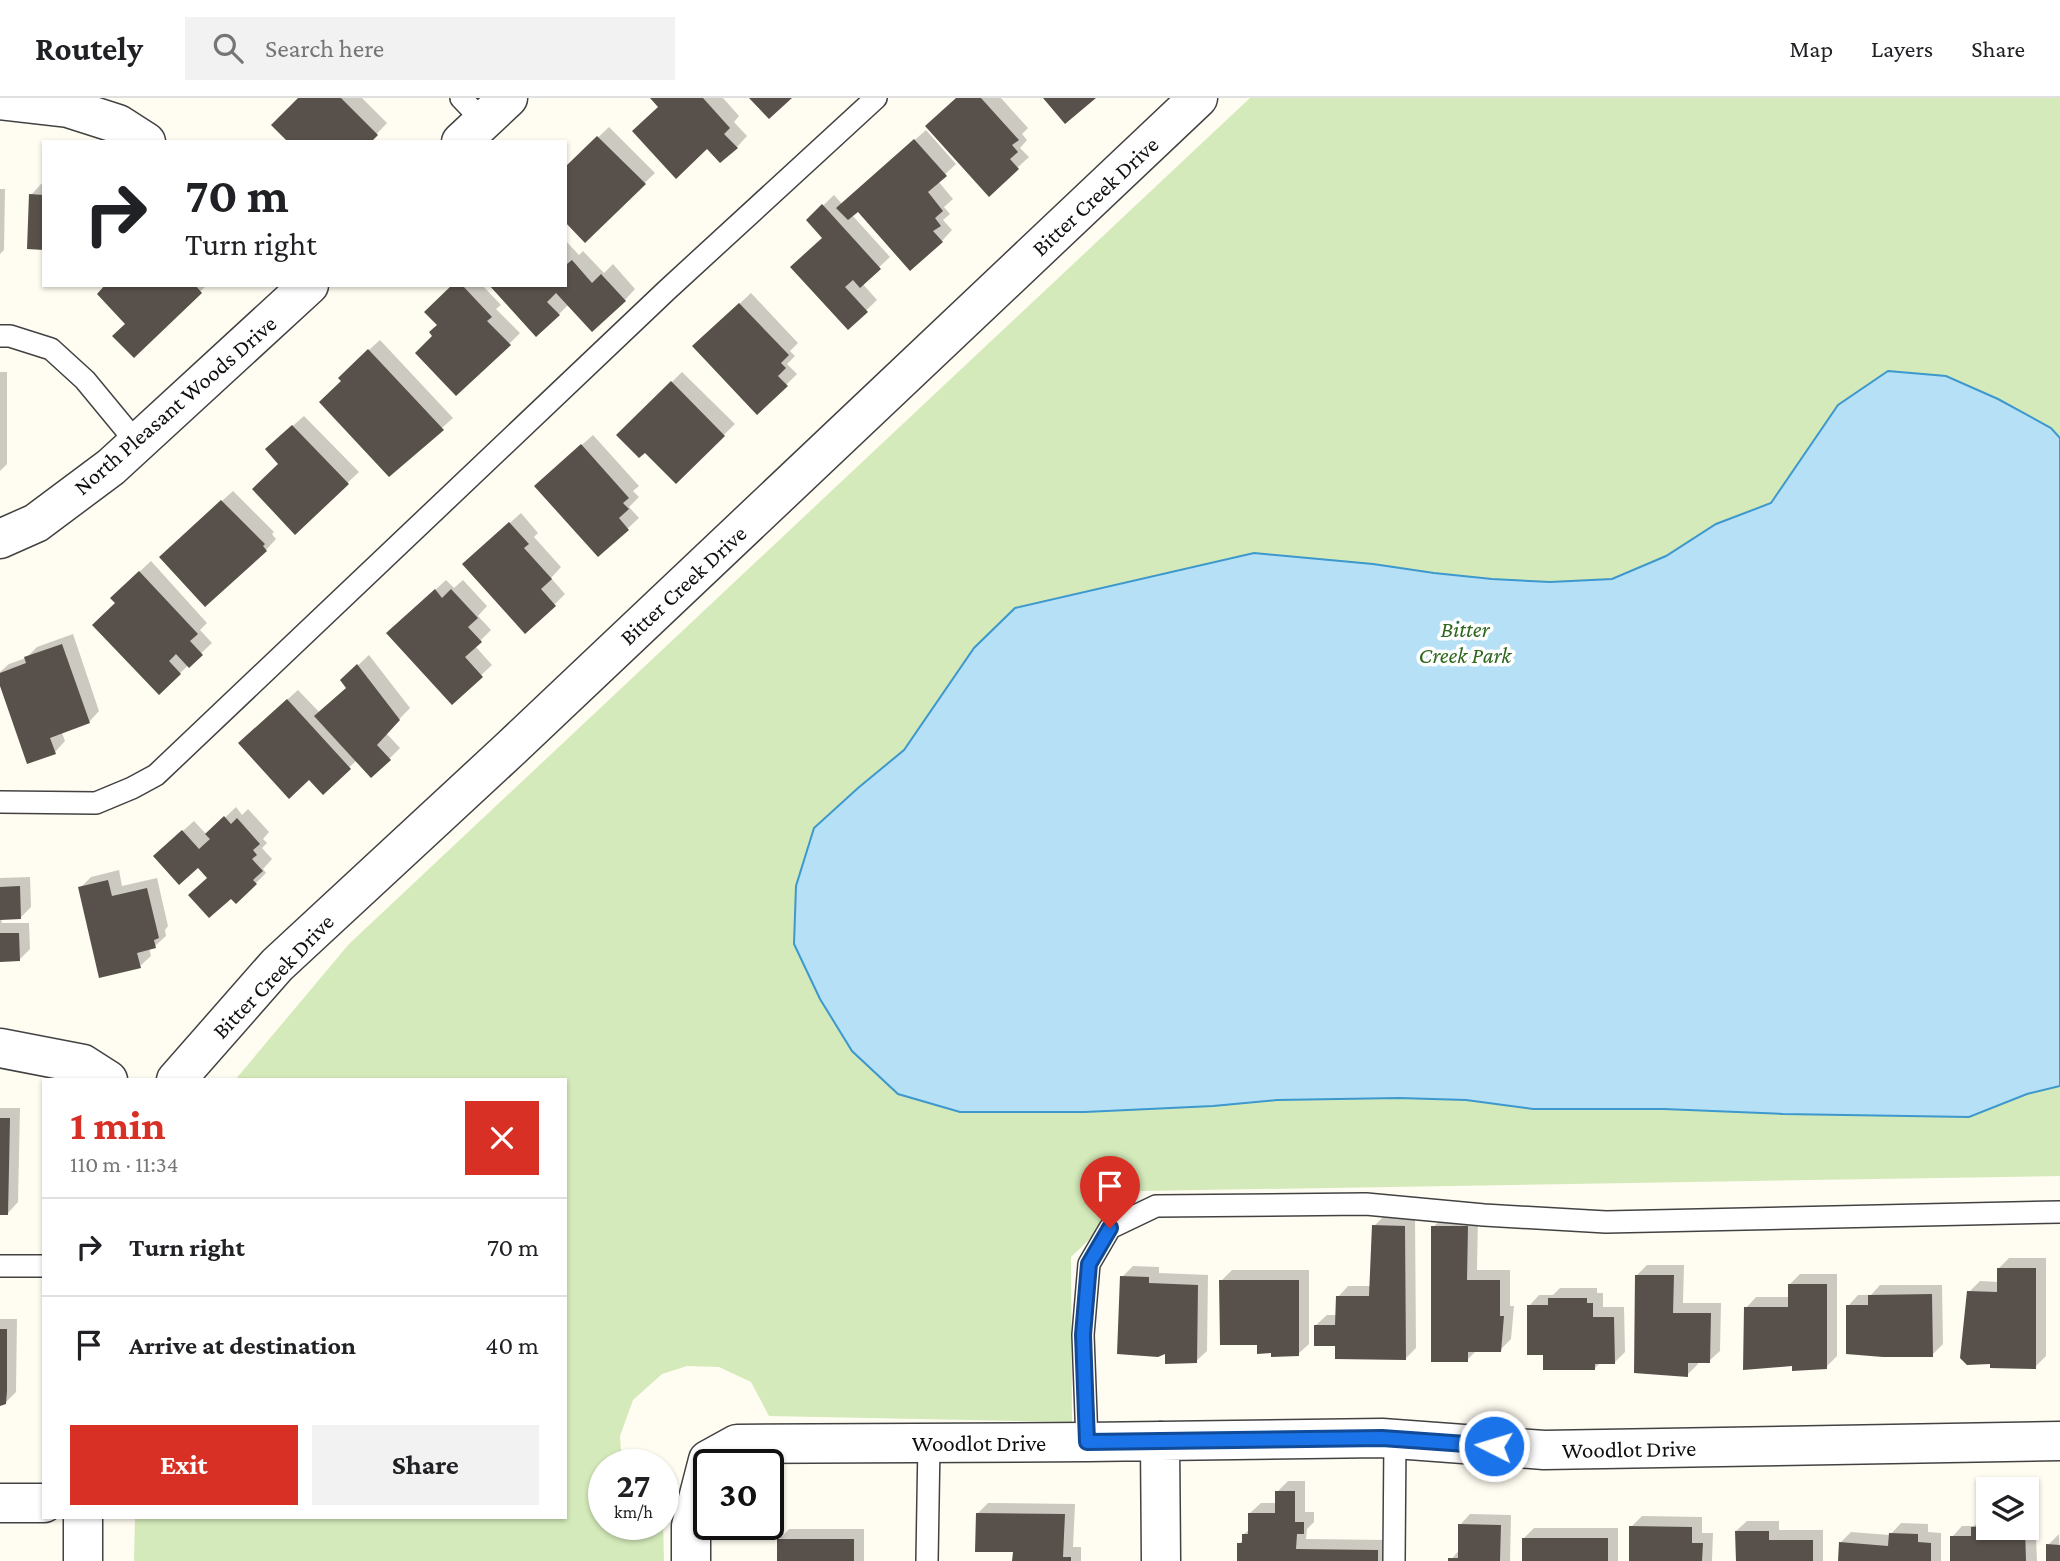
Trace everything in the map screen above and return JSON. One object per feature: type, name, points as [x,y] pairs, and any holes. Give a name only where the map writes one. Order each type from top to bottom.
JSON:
[{"type":"street","name":"Bitter Creek Drive","points":[[178,1078],[277,965],[509,750],[1198,98]]},
{"type":"street","points":[[0,100],[68,108],[118,124],[143,140]]},
{"type":"street","name":"North Pleasant Woods Drive","points":[[0,539],[36,523],[111,467],[299,289]]},
{"type":"street","points":[[0,1048],[83,1064],[105,1078]]},
{"type":"street","name":"Woodlot Drive","points":[[691,1561],[691,1526],[708,1460],[737,1444],[1395,1438],[1544,1450],[2060,1441]]},
{"type":"street","points":[[1160,1441],[1161,1561]]},
{"type":"street","points":[[0,1503],[42,1503]]},
{"type":"street","points":[[83,1519],[83,1561]]},
{"type":"lane","points":[[0,802],[96,803],[156,775],[667,290],[876,98]]},
{"type":"lane","points":[[0,336],[10,336],[51,349],[85,380],[137,443]]},
{"type":"lane","points":[[1087,1442],[1083,1335],[1089,1264],[1110,1228],[1156,1206],[1366,1204],[1484,1215],[1605,1222],[2060,1212]]},
{"type":"lane","points":[[0,1266],[42,1266]]},
{"type":"lane","points":[[1394,1561],[1395,1438]]},
{"type":"lane","points":[[928,1561],[929,1443]]},
{"type":"green space","name":"Bitter Creek Park","points":[[1250,98],[2060,98],[2060,1176],[1140,1191],[1071,1257],[1072,1422],[769,1416],[751,1382],[719,1367],[687,1366],[662,1374],[633,1400],[620,1436],[621,1449],[588,1449],[588,1540],[663,1540],[664,1561],[134,1561],[135,1519],[567,1519],[567,1078],[237,1078],[349,944]]},
{"type":"water","points":[[1888,371],[1946,376],[1998,399],[2051,428],[2060,438],[2060,1086],[2027,1094],[1969,1117],[1664,1109],[1533,1109],[1466,1100],[1399,1098],[1277,1100],[1085,1112],[960,1112],[898,1094],[852,1051],[820,999],[794,944],[796,886],[814,828],[904,750],[974,648],[1015,608],[1254,553],[1492,579],[1550,582],[1612,579],[1666,556],[1716,524],[1771,503],[1838,405]]},
{"type":"building","points":[[298,98],[341,98],[378,135],[373,140],[286,140],[271,125]]},
{"type":"building","points":[[650,98],[703,98],[730,128],[724,134],[738,148],[720,163],[707,149],[676,179],[632,131],[658,107]]},
{"type":"building","points":[[749,98],[792,98],[769,119]]},
{"type":"building","points":[[956,98],[981,98],[1019,140],[1012,145],[1018,152],[1010,159],[1019,169],[989,197],[925,126]]},
{"type":"building","points":[[1043,98],[1096,98],[1065,124]]},
{"type":"building","points":[[597,136],[646,184],[585,243],[567,224],[567,165]]},
{"type":"building","points":[[914,139],[947,176],[928,192],[943,211],[935,218],[941,226],[933,231],[943,242],[910,271],[858,212],[848,220],[836,208]]},
{"type":"building","points":[[29,194],[42,195],[42,250],[27,249]]},
{"type":"building","points":[[822,204],[881,269],[860,288],[853,280],[845,287],[868,312],[848,330],[790,267],[822,238],[806,220]]},
{"type":"building","points":[[572,260],[592,283],[601,274],[626,301],[592,332],[556,293],[547,302],[560,315],[536,337],[491,287],[567,287],[567,264]]},
{"type":"building","points":[[103,287],[197,287],[202,293],[134,358],[112,336],[125,324],[97,294]]},
{"type":"building","points":[[450,287],[464,287],[492,317],[487,321],[511,345],[456,396],[415,353],[432,336],[429,332],[437,325],[424,312]]},
{"type":"building","points":[[739,303],[789,355],[781,363],[786,368],[778,376],[788,386],[757,415],[692,346]]},
{"type":"building","points":[[368,349],[444,430],[389,477],[319,402],[341,381],[338,378]]},
{"type":"building","points":[[671,381],[725,436],[676,484],[645,453],[639,458],[616,435]]},
{"type":"building","points":[[292,425],[349,484],[295,535],[252,489],[278,464],[265,449]]},
{"type":"building","points":[[581,444],[629,498],[623,503],[629,509],[619,518],[629,530],[598,557],[534,486]]},
{"type":"building","points":[[221,500],[265,544],[263,546],[267,551],[205,607],[159,557]]},
{"type":"building","points":[[509,522],[529,544],[524,548],[552,579],[541,589],[556,606],[525,634],[462,564]]},
{"type":"building","points":[[139,571],[198,634],[190,641],[203,655],[189,668],[176,654],[169,661],[181,674],[159,695],[92,625],[115,603],[110,598]]},
{"type":"building","points":[[435,589],[442,598],[451,589],[478,618],[468,627],[482,642],[465,657],[483,677],[452,705],[386,633]]},
{"type":"building","points":[[62,644],[90,723],[50,738],[56,754],[27,764],[0,686],[0,673],[26,663],[24,657]]},
{"type":"building","points":[[357,664],[400,720],[377,745],[391,760],[371,778],[314,716],[346,688],[340,680]]},
{"type":"building","points":[[287,699],[351,769],[323,795],[309,780],[289,799],[238,743]]},
{"type":"building","points":[[224,816],[231,824],[237,818],[260,844],[253,850],[257,855],[252,859],[263,871],[253,880],[257,884],[236,904],[231,899],[209,918],[188,895],[207,878],[198,868],[179,885],[153,856],[182,830],[199,849],[210,839],[205,834]]},
{"type":"building","points":[[108,880],[112,896],[147,888],[159,938],[154,940],[156,948],[137,953],[141,968],[99,978],[78,887]]},
{"type":"building","points":[[20,886],[21,919],[0,920],[0,887]]},
{"type":"building","points":[[0,933],[19,933],[20,961],[0,962]]},
{"type":"building","points":[[0,1118],[10,1118],[8,1215],[0,1215]]},
{"type":"building","points":[[1372,1225],[1405,1226],[1406,1360],[1335,1359],[1335,1346],[1314,1346],[1314,1325],[1335,1325],[1336,1296],[1369,1296]]},
{"type":"building","points":[[1431,1226],[1468,1226],[1467,1280],[1500,1280],[1500,1316],[1504,1316],[1501,1352],[1468,1352],[1468,1362],[1431,1362]]},
{"type":"building","points":[[1997,1268],[2036,1268],[2036,1369],[1990,1368],[1990,1364],[1967,1365],[1960,1358],[1967,1291],[1997,1292]]},
{"type":"building","points":[[1635,1275],[1674,1275],[1673,1313],[1711,1313],[1710,1363],[1688,1363],[1688,1377],[1634,1373]]},
{"type":"building","points":[[1120,1276],[1149,1277],[1149,1283],[1198,1285],[1197,1363],[1165,1364],[1165,1354],[1158,1357],[1117,1354]]},
{"type":"building","points":[[1219,1280],[1299,1280],[1299,1356],[1271,1357],[1271,1353],[1257,1354],[1257,1345],[1220,1345]]},
{"type":"building","points":[[1788,1284],[1827,1284],[1827,1369],[1792,1371],[1792,1366],[1743,1370],[1744,1307],[1788,1307]]},
{"type":"building","points":[[1932,1294],[1933,1357],[1846,1354],[1846,1305],[1868,1305],[1868,1295]]},
{"type":"building","points":[[1548,1298],[1587,1298],[1587,1303],[1593,1303],[1593,1317],[1614,1317],[1615,1364],[1595,1364],[1595,1370],[1543,1370],[1543,1355],[1527,1355],[1527,1305],[1548,1305]]},
{"type":"building","points":[[0,1329],[7,1329],[7,1391],[6,1404],[0,1406]]},
{"type":"building","points":[[1275,1491],[1295,1491],[1295,1522],[1304,1522],[1304,1534],[1297,1534],[1296,1549],[1378,1550],[1378,1561],[1237,1561],[1237,1543],[1242,1543],[1242,1534],[1248,1534],[1248,1513],[1275,1513]]},
{"type":"building","points":[[976,1513],[1065,1514],[1063,1557],[1071,1557],[1071,1561],[1012,1561],[1013,1552],[975,1552]]},
{"type":"building","points":[[1458,1524],[1501,1525],[1500,1561],[1448,1561],[1448,1558],[1458,1558]]},
{"type":"building","points":[[1629,1526],[1692,1527],[1692,1543],[1703,1543],[1702,1561],[1629,1561]]},
{"type":"building","points":[[1971,1527],[1976,1527],[1976,1540],[2025,1540],[2026,1561],[1950,1561],[1950,1536],[1971,1536]]},
{"type":"building","points":[[1735,1531],[1769,1531],[1769,1540],[1813,1540],[1813,1561],[1736,1561]]},
{"type":"building","points":[[1889,1533],[1918,1534],[1918,1542],[1931,1543],[1931,1561],[1838,1561],[1839,1542],[1888,1546]]},
{"type":"building","points":[[1522,1538],[1608,1538],[1608,1561],[1522,1561]]},
{"type":"building","points":[[854,1539],[854,1561],[777,1561],[777,1540]]},
{"type":"building","points":[[2046,1544],[2060,1545],[2060,1561],[2046,1561]]},
{"type":"route","points":[[1110,1228],[1089,1264],[1083,1335],[1087,1442],[1382,1438],[1494,1446]]}]
